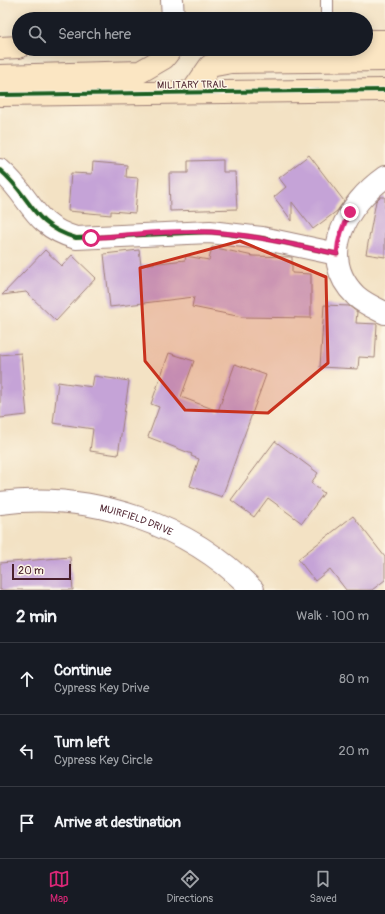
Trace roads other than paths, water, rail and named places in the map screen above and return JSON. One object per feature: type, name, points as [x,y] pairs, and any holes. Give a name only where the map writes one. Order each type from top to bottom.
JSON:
[{"type":"main road","points":[[373,41],[385,40]]},
{"type":"main road","points":[[0,48],[12,47]]},
{"type":"main road","points":[[0,76],[140,72],[166,56]]},
{"type":"main road","points":[[192,92],[210,66],[231,62],[385,60]]},
{"type":"main road","name":"MILITARY TRAIL","points":[[0,95],[385,90]]},
{"type":"street","points":[[172,0],[173,12]]},
{"type":"street","points":[[0,170],[11,179],[22,192],[37,216],[62,234],[76,238],[210,232],[262,238],[337,254]]},
{"type":"street","points":[[385,177],[358,201],[350,212],[340,232],[337,254],[340,269],[346,283],[356,295],[368,304],[385,313]]},
{"type":"street","name":"MUIRFIELD DRIVE","points":[[0,502],[19,500],[62,501],[104,508],[132,515],[159,526],[197,545],[232,570],[253,590]]},
{"type":"lane","points":[[327,0],[327,12]]}]
